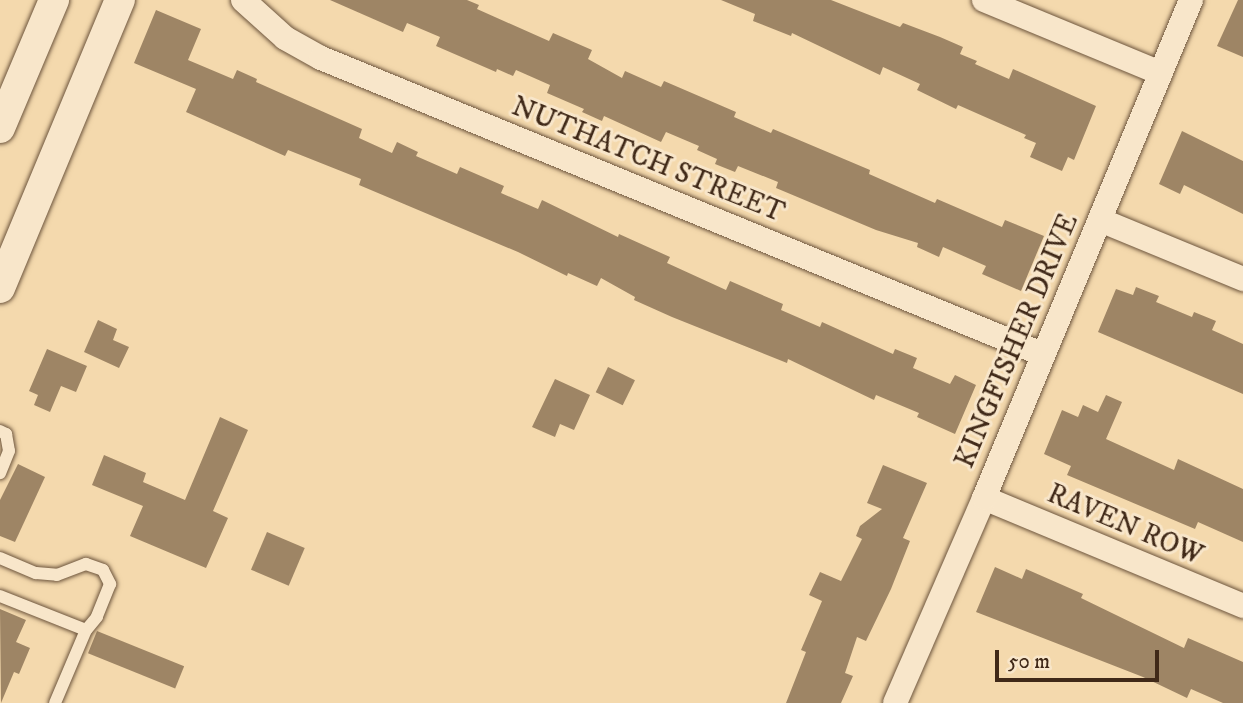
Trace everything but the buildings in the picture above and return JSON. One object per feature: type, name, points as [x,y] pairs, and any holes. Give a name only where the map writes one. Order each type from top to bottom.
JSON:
[{"type":"street","points":[[0,128],[54,0]]},
{"type":"street","points":[[0,288],[120,0]]},
{"type":"street","name":"NUTHATCH STREET","points":[[243,0],[285,38],[321,58],[1042,354]]},
{"type":"street","points":[[984,0],[1160,73]]},
{"type":"street","name":"KINGFISHER DRIVE","points":[[895,703],[985,498],[1042,354],[1191,0]]},
{"type":"street","points":[[1100,219],[1243,279]]},
{"type":"street","name":"RAVEN ROW","points":[[985,498],[1243,606]]},
{"type":"lane","points":[[0,431],[6,434],[9,451],[0,473]]},
{"type":"lane","points":[[0,558],[36,573],[57,575],[86,564],[103,570],[110,584],[97,617],[86,630],[55,703]]},
{"type":"lane","points":[[0,596],[86,630]]}]
